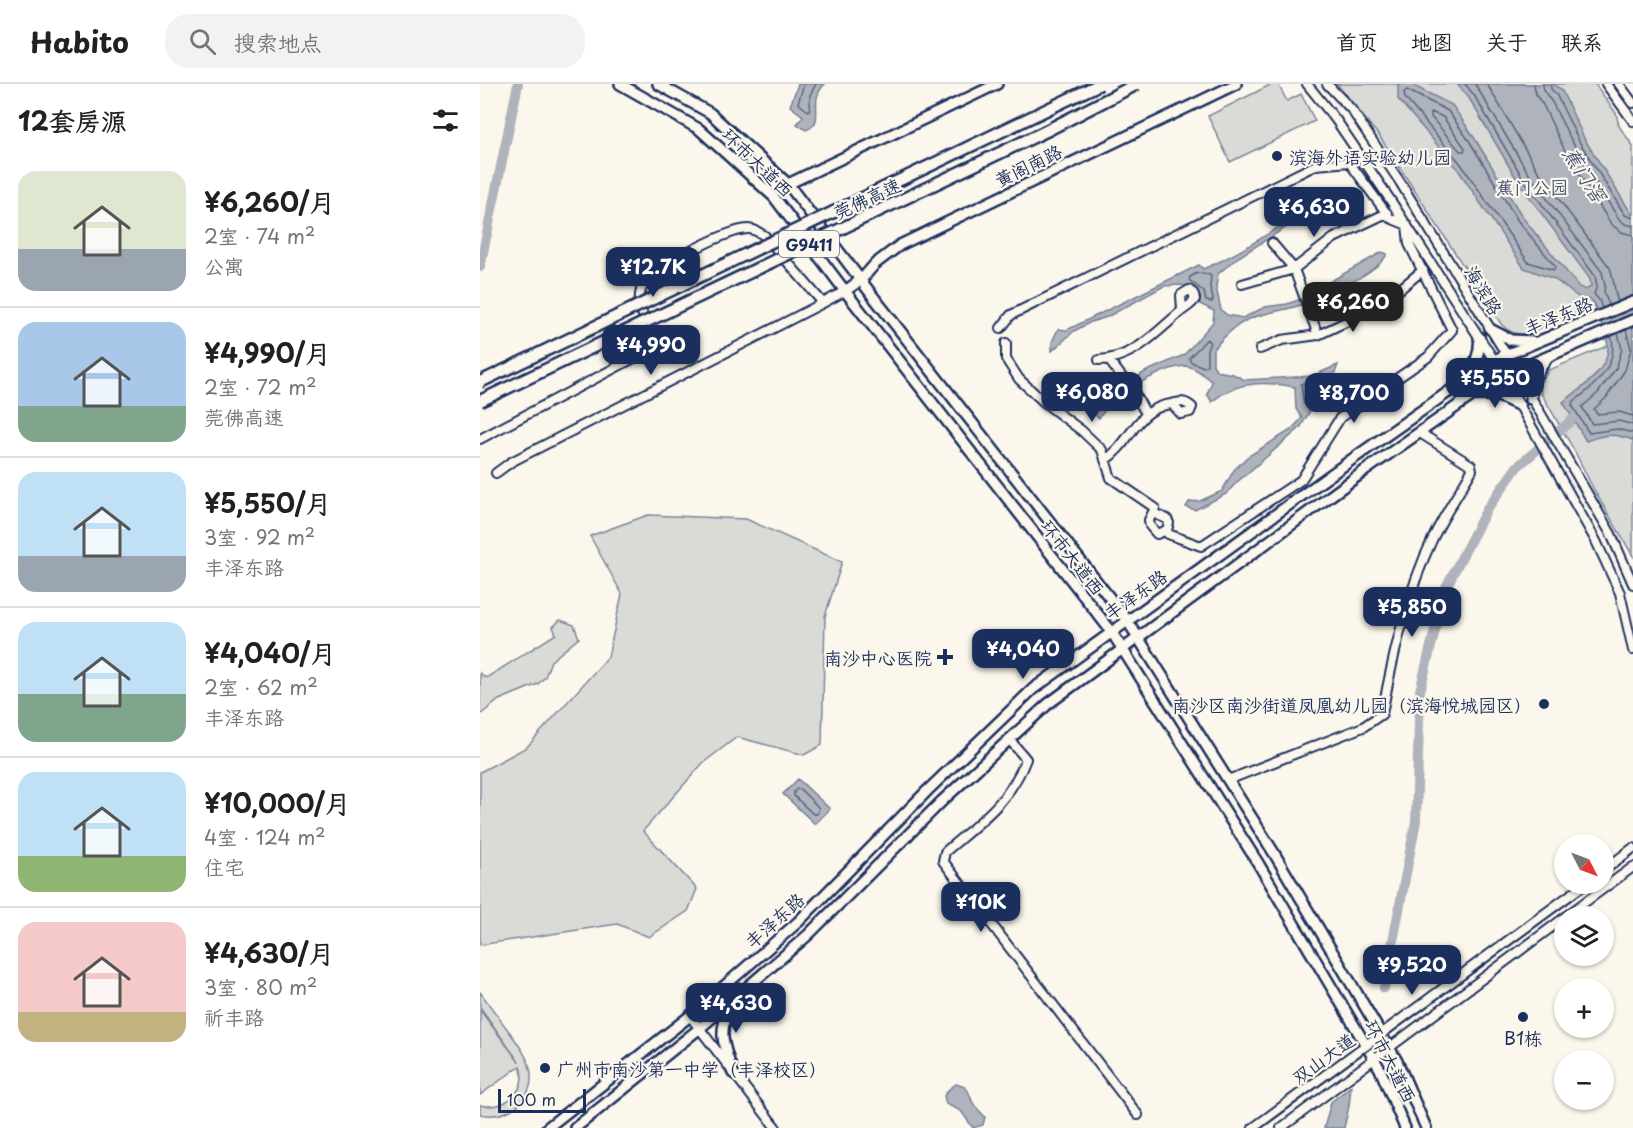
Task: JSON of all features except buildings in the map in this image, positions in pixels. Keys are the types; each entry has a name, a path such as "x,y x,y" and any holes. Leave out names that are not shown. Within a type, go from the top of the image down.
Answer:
{"highway":[{"name":"莞佛高速","path":"480,382 1100,84"},
{"name":"莞佛高速","path":"480,400 1047,131 1137,84"}],"main road":[{"name":"环市大道西","path":"620,84 699,129 774,197 1111,631 1258,863 1375,1059 1405,1128"},
{"name":"环市大道西","path":"658,84 710,113 788,184 1127,620 1274,853 1390,1048 1426,1128"},
{"path":"788,184 997,84"},
{"name":"黄阁南路","path":"845,291 861,280 875,264 900,245 1236,84"},
{"name":"丰泽东路","path":"547,1128 690,1016 798,922 928,790 1033,689 1111,631 1494,360 1633,302"},
{"name":"丰泽东路","path":"575,1128 700,1028 808,935 942,801 1048,704 1363,472 1473,395 1503,376 1633,320"},
{"path":"1491,329 1511,340 1524,342 1541,340"},
{"path":"1464,381 1478,357 1479,337"},
{"path":"1531,399 1533,380 1548,357"},
{"path":"1473,395 1496,395 1520,406"},
{"path":"733,1073 723,1042 723,1024 740,994"}],"street":[{"path":"1307,84 1336,120 1494,360 1596,542 1620,593 1633,650"},
{"name":"海滨路","path":"1327,84 1351,109 1400,182 1491,329 1514,372 1611,534 1633,584"},
{"path":"1606,84 1633,122"},
{"path":"1619,84 1633,103"},
{"path":"1001,328 1011,315 1316,165 1349,162 1390,218 1407,225"},
{"path":"1242,284 1294,269 1334,238 1387,213"},
{"path":"1153,513 1167,519 1168,534 1201,546 1301,480 1340,418 1428,357 1452,330 1409,243 1407,225"},
{"path":"480,439 634,358 643,351 647,344 648,332 640,296 642,287 665,266 724,235 748,229 765,236 822,303"},
{"path":"1272,243 1294,269 1318,336"},
{"path":"1260,350 1282,340 1318,336 1352,320 1400,289 1423,270"},
{"path":"496,473 512,462 845,291"},
{"path":"1146,414 1135,394 1104,359 1127,353 1144,343 1182,310"},
{"path":"1006,343 1006,358 1018,379 1102,450 1111,478 1155,508 1149,520 1154,531 1157,534 1167,530"},
{"path":"1105,460 1116,453 1135,424 1146,414 1164,404 1172,404"},
{"path":"1228,780 1363,727 1382,714 1395,653 1412,594 1433,539 1472,470 1471,465 1420,433"},
{"path":"1009,739 1026,759 1019,777 1004,800 945,852 943,861 1138,1116"},
{"path":"1614,862 1633,848"},
{"name":"双山大道","path":"1580,906 1631,869"},
{"name":"双山大道","path":"1253,1128 1571,894"},
{"name":"双山大道","path":"1281,1128 1554,925"},
{"path":"690,1016 776,1128"}],"green space":[{"path":"1272,84 1278,84 1287,101 1301,94 1315,121 1230,162 1208,116"},
{"name":"蕉门公园","path":"1337,84 1595,84 1616,113 1619,126 1633,146 1633,289 1527,334 1507,329 1501,324 1380,137"},
{"path":"1633,335 1633,556 1541,393 1540,384 1549,370"},
{"path":"648,515 746,519 842,562 825,616 822,745 804,755 737,737 703,763 643,831 697,889 688,911 649,937 617,924 480,945 480,772 527,747 608,657 622,594 590,536"},
{"path":"560,620 574,625 579,638 551,661 545,677 538,684 499,700 480,715 480,673 486,678 556,634 553,627"},
{"path":"480,992 520,1047 531,1075 531,1085 519,1104 496,1115 480,1114 480,1105 498,1105 506,1102 518,1091 522,1075 520,1066 480,1095 480,1010 519,1062 480,1007"}],"water":[{"path":"798,84 825,84 817,98 816,122 806,130 797,124 803,116 790,106"},
{"name":"蕉门滘","path":"1398,84 1410,84 1452,105 1523,218 1579,287 1586,290 1591,286 1590,279 1519,183 1469,98 1457,84 1552,84 1561,89 1585,140 1633,216 1633,440 1609,435 1586,441 1563,402 1598,373 1606,357 1607,339 1594,303 1590,299 1581,299 1554,279 1524,268 1457,168 1398,99"},
{"path":"1299,214 1301,218 1237,258 1218,274 1216,287 1221,310 1227,315 1243,318 1265,307 1287,304 1313,295 1331,281 1382,252 1387,254 1373,269 1335,291 1310,302 1247,320 1233,329 1213,350 1213,365 1217,371 1233,374 1245,380 1312,376 1338,365 1332,380 1317,399 1300,428 1226,494 1195,510 1186,507 1189,502 1200,501 1222,491 1234,470 1247,457 1291,430 1302,418 1296,409 1295,387 1251,384 1230,390 1212,402 1207,394 1212,382 1195,369 1184,366 1157,374 1129,389 1113,401 1099,418 1092,413 1101,401 1145,372 1184,355 1213,322 1214,311 1200,304 1199,296 1192,288 1181,285 1164,286 1107,317 1091,322 1074,331 1052,351 1052,342 1058,329 1067,330 1199,265 1203,269 1216,263 1252,244"},
{"path":"798,779 830,809 815,824 783,794"},
{"path":"956,1084 967,1089 973,1103 985,1117 983,1125 973,1128 961,1111 946,1104 944,1096"},
{"path":"1351,1086 1344,1128 1324,1128 1331,1102"}],"waterway":[{"path":"480,267 518,84"},
{"path":"1384,988 1416,821 1420,691 1445,589 1487,509 1517,467 1573,419"}],"railway":[{"path":"1614,869 1633,855"},
{"path":"1262,1128 1580,894"}],"place":[{"name":"滨海外语实验幼儿园","path":"1277,156"},
{"name":"南沙中心医院","path":"945,657"},
{"name":"南沙区南沙街道凤凰幼儿园（滨海悦城园区）","path":"1544,704"},
{"name":"B1栋","path":"1523,1017"},
{"name":"广州市南沙第一中学（丰泽校区）","path":"545,1068"}]}
